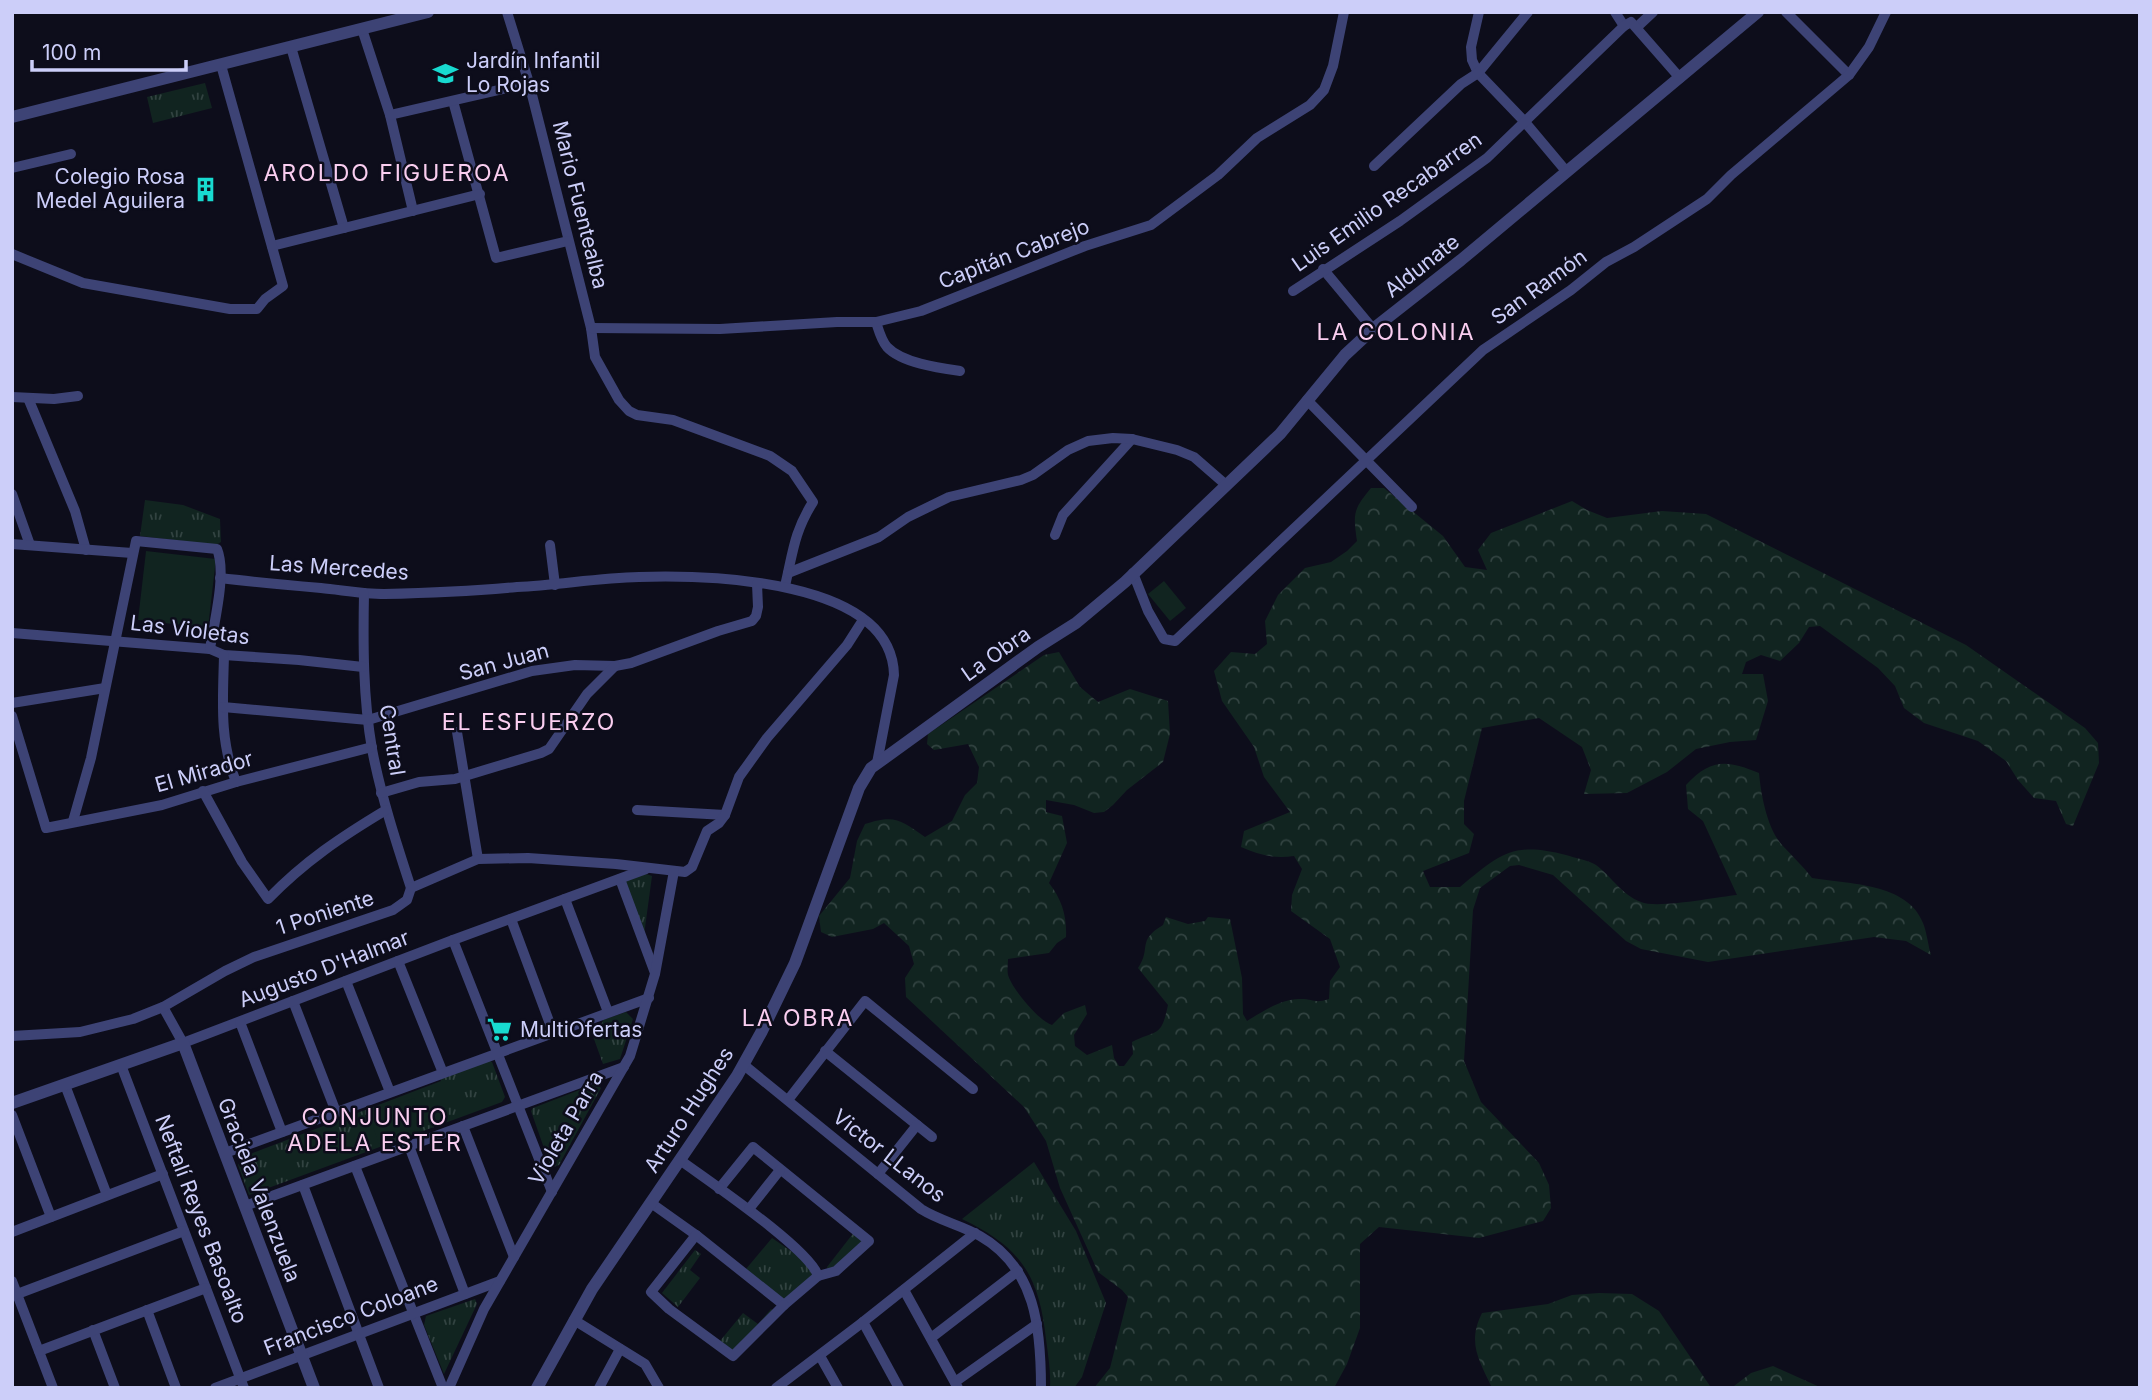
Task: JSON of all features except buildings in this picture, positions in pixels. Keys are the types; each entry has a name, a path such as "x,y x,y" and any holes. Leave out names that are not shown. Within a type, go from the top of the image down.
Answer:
{"street":[{"path":"12,117 428,12"},
{"name":"Mario Fuentealba","path":"507,12 529,83 591,328 595,357 619,400 629,411 637,415 673,420 770,456 792,471 813,502 801,521 791,549 788,573"},
{"name":"Capitán Cabrejo","path":"591,328 720,329 876,322 921,311 1085,246 1151,225 1218,175 1258,138 1310,105 1324,90 1333,66 1344,12"},
{"path":"1479,12 1471,47 1472,60 1478,74 1524,121 1566,172"},
{"path":"1374,166 1461,84 1478,74 1528,12"},
{"path":"1615,12 1624,26 1631,22 1637,27 1680,78"},
{"path":"1637,27 1653,12"},
{"name":"Aldunate","path":"1133,573 1280,434 1345,355 1373,329 1461,260 1758,12"},
{"path":"1786,12 1849,75"},
{"name":"San Ramón","path":"1133,573 1148,611 1164,639 1175,641 1483,350 1571,290 1606,262 1707,199 1731,175 1849,75 1869,47 1886,12"},
{"name":"Luis Emilio Recabarren","path":"1293,291 1400,221 1487,158 1624,26"},
{"path":"362,29 390,115 413,211"},
{"path":"291,47 344,228"},
{"path":"12,254 83,283 230,309 257,309 282,286 221,65"},
{"path":"390,115 529,83"},
{"path":"453,101 496,258 568,241"},
{"path":"12,167 71,154"},
{"path":"272,246 480,194"},
{"path":"1323,269 1373,329"},
{"path":"876,322 889,349 914,362 960,371"},
{"path":"12,397 54,400 78,397"},
{"path":"28,398 75,511 86,550"},
{"path":"1307,400 1412,507"},
{"path":"785,586 788,573 879,537 908,517 949,496 1021,480 1033,475 1077,445 1099,439 1132,439 1194,457 1225,484"},
{"path":"1055,535 1063,514 1132,439"},
{"path":"12,494 30,545"},
{"path":"73,821 91,758 136,541 217,549 220,556 220,578 210,649"},
{"path":"12,544 132,553"},
{"path":"550,545 555,585"},
{"name":"La Obra","path":"877,763 1038,647 1076,624 1133,573"},
{"name":"Las Mercedes","path":"220,578 364,593 555,585 638,577 673,577 785,586 838,605 875,629 886,643 893,662 890,697 877,763"},
{"name":"San Juan","path":"223,707 368,720 532,671 575,665 615,666 648,658 752,621 758,607 757,584"},
{"name":"Central","path":"364,593 363,667 372,747 386,810 411,888"},
{"path":"706,831 719,823 739,777 767,738 841,654 863,620"},
{"name":"Las Violetas","path":"12,633 114,639 210,649 224,655 363,667"},
{"path":"224,655 224,747 236,782"},
{"path":"382,793 404,785 455,779 541,753 549,748 587,694 615,666"},
{"path":"12,703 105,688"},
{"name":"El Mirador","path":"12,716 46,828 162,805 236,782 372,747"},
{"path":"457,732 478,859"},
{"name":"Arturo Hughes","path":"537,1388 592,1289 744,1065 795,963 813,908 862,781 877,763"},
{"path":"204,791 242,862 268,899 306,862 335,840 386,810"},
{"path":"637,810 724,815"},
{"path":"674,871 685,872 692,867 706,831 706,813"},
{"name":"1 Poniente","path":"12,1036 97,1029 133,1019 163,1007 254,957 393,910 407,900 411,888 478,859 528,858 674,871"},
{"name":"Augusto D'Halmar","path":"12,1103 183,1043 648,869"},
{"name":"Violeta Parra","path":"449,1388 474,1330 500,1281 624,1067 634,1045 655,974 674,871"},
{"path":"620,879 655,974"},
{"path":"565,899 608,1012"},
{"path":"511,919 553,1032"},
{"path":"453,940 551,1192"},
{"path":"398,961 443,1073"},
{"path":"346,981 390,1092"},
{"path":"225,1153 649,998"},
{"path":"293,1001 336,1112"},
{"path":"788,1100 865,1001 973,1089"},
{"name":"Graciela Valenzuela","path":"163,1007 183,1043 314,1388"},
{"path":"240,1022 282,1132"},
{"path":"825,1051 932,1137"},
{"name":"Neftalí Reyes Basoalto","path":"121,1065 242,1383"},
{"name":"Victor LLanos","path":"744,1065 928,1213 975,1233 994,1245 1018,1271 1031,1296 1037,1324 1041,1388"},
{"path":"245,1206 624,1067"},
{"path":"65,1085 107,1195"},
{"path":"12,1115 51,1217"},
{"path":"878,1174 917,1125"},
{"path":"463,1126 514,1257"},
{"path":"409,1146 465,1294"},
{"path":"696,1235 651,1292 669,1309 733,1356 784,1305 818,1276 836,1271 869,1241 753,1147 719,1189"},
{"path":"680,1160 749,1209 812,1263 818,1276"},
{"path":"355,1166 443,1388"},
{"path":"749,1209 780,1170"},
{"path":"12,1232 163,1174"},
{"path":"303,1185 379,1388"},
{"path":"650,1203 696,1235 784,1305"},
{"path":"15,1295 184,1231"},
{"path":"778,1387 975,1233"},
{"path":"931,1338 1018,1271"},
{"path":"12,1281 52,1388"},
{"name":"Francisco Coloane","path":"215,1388 242,1383 301,1355 500,1281"},
{"path":"38,1351 206,1288"},
{"path":"904,1290 957,1385 1037,1324"},
{"path":"147,1310 176,1388"},
{"path":"574,1320 645,1364 659,1388"},
{"path":"863,1322 900,1388"},
{"path":"93,1330 115,1388"},
{"path":"599,1388 620,1349"},
{"path":"820,1356 838,1388"}],"green space":[{"path":"205,83 212,108 153,123 147,97"},
{"path":"1371,488 1384,488 1443,536 1465,567 1487,570 1478,550 1491,533 1572,501 1607,518 1662,511 1706,514 1966,645 2085,728 2098,743 2099,763 2073,826 2066,824 2056,801 2034,798 2006,761 1978,741 1924,723 1904,708 1895,686 1878,668 1820,626 1809,627 1799,643 1780,661 1761,655 1746,662 1742,674 1763,674 1768,701 1756,740 1696,749 1667,772 1627,793 1584,794 1591,770 1582,747 1539,718 1482,728 1464,801 1464,824 1474,834 1469,853 1423,871 1430,887 1460,887 1486,866 1508,853 1533,849 1593,863 1628,895 1649,904 1737,895 1703,821 1688,809 1686,785 1703,770 1728,764 1759,773 1763,801 1772,830 1812,878 1859,884 1891,893 1904,900 1915,910 1923,923 1931,955 1906,941 1874,937 1708,962 1641,949 1626,941 1553,875 1519,865 1510,866 1480,888 1473,910 1464,1061 1481,1102 1539,1163 1549,1185 1551,1208 1543,1221 1479,1238 1379,1227 1360,1244 1360,1328 1347,1364 1334,1388 1094,1388 1110,1368 1128,1297 1098,1272 1060,1188 1046,1141 1024,1107 906,997 905,978 914,964 909,946 884,923 873,929 832,937 821,932 819,916 850,878 857,841 865,824 884,819 897,820 925,837 952,821 965,795 977,783 979,767 968,744 934,750 927,744 928,734 1044,655 1059,652 1080,687 1098,702 1130,689 1168,701 1170,734 1163,762 1104,812 1094,813 1074,805 1046,800 1046,812 1062,816 1067,843 1049,883 1063,908 1066,937 1049,953 1008,959 1008,975 1020,996 1033,1011 1052,1025 1064,1013 1085,1005 1087,1014 1074,1035 1075,1046 1087,1055 1112,1045 1114,1058 1119,1066 1124,1066 1133,1054 1132,1042 1160,1028 1168,1005 1138,968 1147,940 1163,925 1166,917 1188,924 1205,921 1208,917 1230,919 1242,978 1243,1014 1247,1021 1273,1006 1294,999 1329,999 1330,981 1340,967 1330,939 1291,911 1292,895 1302,869 1294,856 1267,856 1241,847 1244,831 1290,812 1264,777 1254,747 1222,701 1214,671 1231,652 1255,654 1267,644 1265,621 1278,595 1305,568 1331,562 1357,541 1356,512"},
{"path":"145,500 183,505 220,519 221,542 216,545 140,536"},
{"path":"146,551 216,559 208,628 138,620"},
{"path":"1164,581 1186,608 1170,621 1148,594"},
{"path":"646,874 652,876 644,935 625,880"},
{"path":"626,1012 633,1019 620,1059 603,1064 590,1028"},
{"path":"486,1059 492,1062 505,1097 502,1102 249,1195 238,1165 242,1157 441,1081 440,1077"},
{"path":"595,1084 601,1088 559,1165 551,1168 531,1111"},
{"path":"414,1098 425,1126 379,1144 369,1115"},
{"path":"1034,1162 1076,1231 1106,1303 1082,1377 1074,1388 1050,1388 1043,1316 1032,1280 1023,1265 999,1240 962,1219"},
{"path":"855,1231 868,1240 828,1271 827,1267"},
{"path":"772,1238 810,1264 815,1273 787,1300 746,1269"},
{"path":"695,1250 701,1254 690,1270 700,1278 678,1307 662,1293"},
{"path":"1632,1294 1659,1311 1710,1386 1734,1386 1751,1373 1773,1366 1822,1388 1492,1388 1476,1351 1475,1333 1482,1313 1548,1304 1572,1295"},
{"path":"475,1299 477,1304 444,1374 424,1325 426,1316"},
{"path":"771,1309 781,1313 734,1353 720,1341 743,1313 758,1324"}],"place":[{"name":"Jardín Infantil Lo Rojas","path":"446,73"},
{"name":"Colegio Rosa Medel Aguilera","path":"205,189"},
{"name":"MultiOfertas","path":"500,1030"}],"district":[{"name":"AROLDO FIGUEROA","path":"387,173"},
{"name":"LA COLONIA","path":"1396,332"},
{"name":"EL ESFUERZO","path":"529,722"},
{"name":"LA OBRA","path":"798,1018"},
{"name":"CONJUNTO ADELA ESTER","path":"375,1130"}]}
